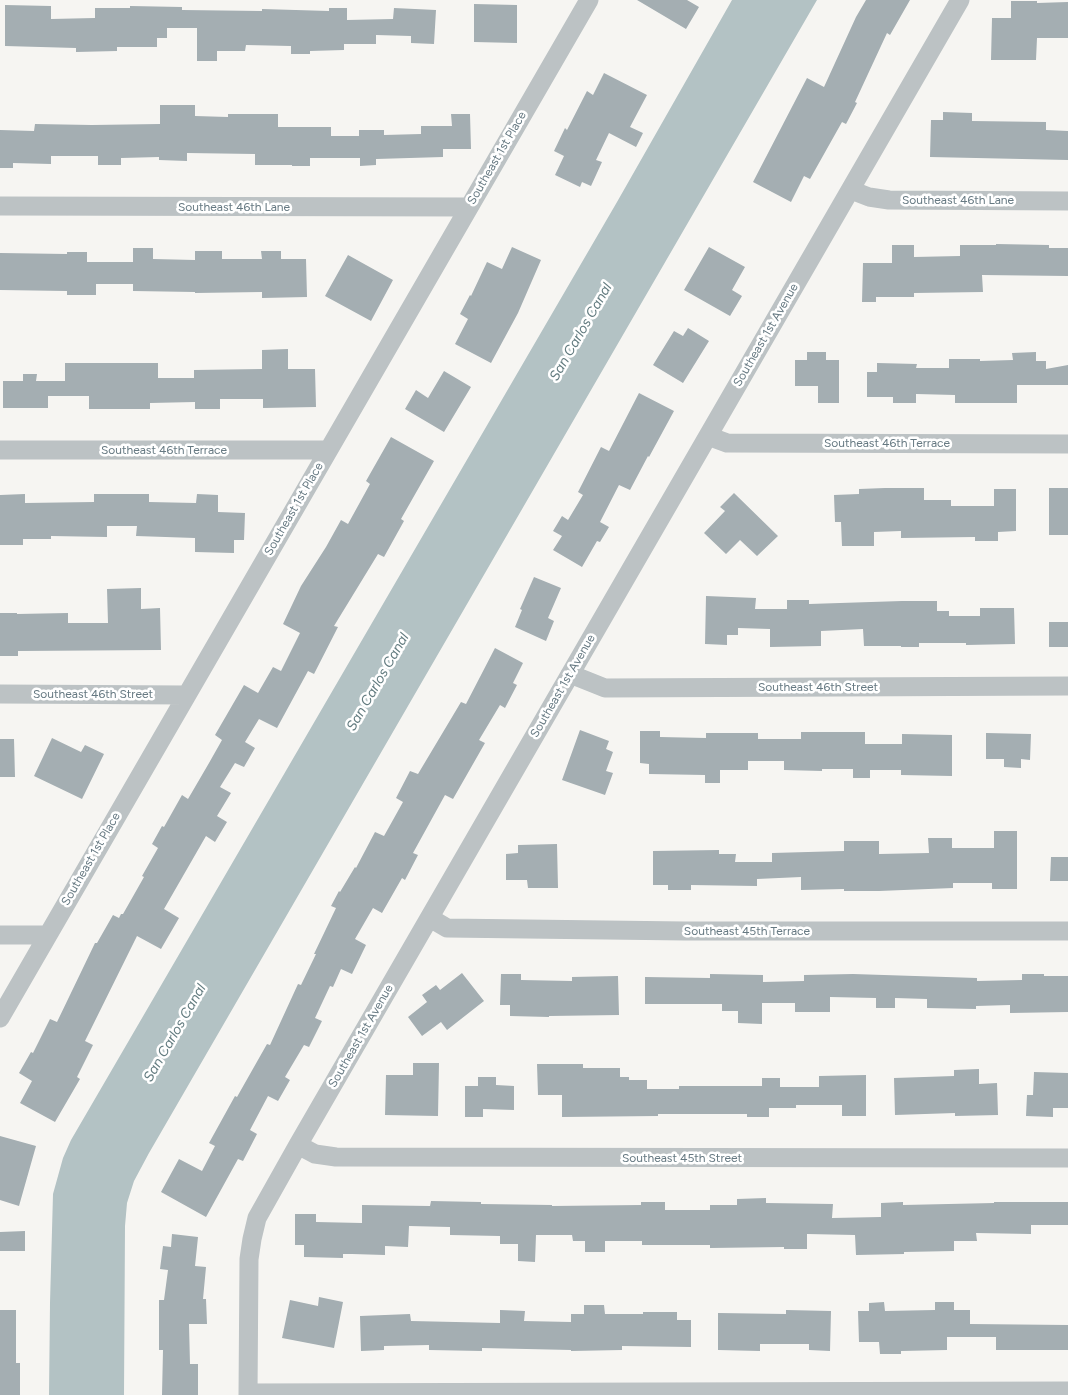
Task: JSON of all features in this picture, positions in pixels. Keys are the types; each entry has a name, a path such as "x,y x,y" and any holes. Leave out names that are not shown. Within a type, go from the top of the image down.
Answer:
{"street":[{"name":"Southeast 1st Place","path":"0,1018 589,0"},
{"name":"Southeast 1st Avenue","path":"248,1394 249,1259 257,1218 960,0"},
{"name":"Southeast 46th Lane","path":"850,190 869,197 889,200 1068,200"},
{"name":"Southeast 46th Lane","path":"0,206 468,207"},
{"name":"Southeast 46th Terrace","path":"708,436 727,443 1068,444"},
{"name":"Southeast 46th Terrace","path":"0,450 328,450"},
{"name":"Southeast 46th Street","path":"570,674 605,688 1068,686"},
{"name":"Southeast 46th Street","path":"0,694 186,694"},
{"name":"Southeast 45th Terrace","path":"430,918 446,928 695,931 1068,931"},
{"path":"0,935 48,935"},
{"name":"Southeast 45th Street","path":"298,1145 315,1154 336,1157 1068,1158"},
{"path":"248,1394 1068,1391"}],"water":[{"name":"San Carlos Canal","path":"732,0 817,0 134,1181 127,1203 125,1226 124,1395 49,1395 53,1194 63,1158 71,1140 617,202"}],"building":[{"path":"637,0 687,0 699,7 686,29"},
{"path":"866,0 910,0 890,35 887,33 846,124 842,122 810,179 804,176 791,202 753,182 807,78 824,87 856,17"},
{"path":"1011,1 1037,1 1037,3 1068,2 1068,38 1037,38 1036,60 991,60 992,18 1011,18"},
{"path":"474,4 517,5 517,43 474,42"},
{"path":"5,5 51,6 51,19 95,18 95,8 130,8 130,6 182,7 182,10 262,11 262,9 329,11 329,8 347,8 347,20 393,19 394,8 436,10 434,44 411,43 411,36 376,35 376,44 344,44 344,50 310,51 310,54 291,54 291,46 246,45 245,51 217,51 217,61 197,61 197,28 167,28 167,38 157,38 157,47 117,47 117,51 76,52 76,48 5,46"},
{"path":"604,73 647,95 630,127 643,133 636,147 609,133 596,160 602,162 591,186 582,182 580,187 555,175 564,156 554,151 587,91 593,95"},
{"path":"160,105 195,105 195,116 228,117 228,114 278,114 278,127 331,127 331,136 359,136 359,130 384,130 384,135 421,134 421,126 452,126 451,114 470,114 471,149 443,149 443,157 376,159 376,165 360,166 360,158 310,158 310,166 255,165 255,154 187,153 187,161 159,160 159,157 121,158 121,165 98,165 98,156 51,156 51,164 13,163 13,168 0,168 0,130 34,131 35,124 160,124"},
{"path":"943,112 972,113 972,121 1046,122 1046,130 1068,131 1068,160 930,157 931,120 943,120"},
{"path":"892,245 914,245 914,257 960,256 960,245 1049,245 1049,248 1068,248 1068,276 982,275 983,292 914,293 914,297 876,297 876,302 862,302 863,263 892,263"},
{"path":"512,247 541,260 518,313 491,363 455,344 468,319 460,314 487,262 502,269"},
{"path":"709,247 745,267 732,290 742,296 730,316 684,290"},
{"path":"133,248 153,248 153,259 195,260 195,251 222,251 222,259 262,259 261,251 281,251 281,259 306,259 307,297 262,298 262,292 195,293 133,291 133,284 96,284 96,295 67,295 67,291 0,290 0,253 67,254 67,252 87,252 87,262 133,262"},
{"path":"348,255 393,280 371,321 325,296"},
{"path":"688,328 709,341 683,383 653,365 674,331 683,336"},
{"path":"288,349 288,369 315,369 316,407 263,408 263,399 220,399 220,409 195,409 195,402 150,403 150,409 89,409 89,396 48,396 48,408 3,408 3,381 23,381 23,374 37,374 36,381 65,381 65,363 158,363 158,378 194,378 194,370 262,369 262,350"},
{"path":"807,352 826,352 826,360 839,360 839,403 818,403 818,386 795,386 795,360 807,360"},
{"path":"1036,352 1036,361 1046,361 1046,369 1068,365 1068,385 1017,385 1017,403 955,403 955,395 916,394 916,403 893,403 893,397 867,397 867,372 877,372 877,363 917,364 916,368 949,368 949,359 980,359 980,361 1013,360 1012,353"},
{"path":"444,371 471,387 444,432 405,409 416,390 428,398"},
{"path":"639,393 674,411 630,490 619,485 600,522 609,527 600,542 597,541 582,567 553,550 562,536 553,531 562,516 568,520 583,495 578,492 601,447 609,451"},
{"path":"391,437 434,461 401,519 404,521 384,557 378,554 334,626 338,627 314,674 308,671 277,728 259,719 245,742 255,748 244,767 235,763 220,787 231,793 217,816 227,822 215,842 206,836 164,909 179,918 161,949 137,936 85,1041 93,1045 77,1077 80,1079 55,1122 20,1103 32,1081 19,1073 31,1052 33,1053 50,1019 57,1022 95,943 97,943 113,915 119,918 123,914 158,848 152,844 182,795 188,799 209,763 222,740 215,735 244,685 258,693 273,667 281,671 300,633 283,624 301,586 341,520 348,524 370,484 366,481"},
{"path":"924,488 924,500 951,500 951,506 994,506 994,489 1016,489 1016,531 998,532 998,541 975,541 975,537 901,538 901,531 874,532 874,546 842,546 841,522 835,522 834,495 859,494 859,489"},
{"path":"1049,488 1068,488 1068,535 1049,535"},
{"path":"734,493 778,536 757,556 740,540 726,554 704,533 725,511 720,507"},
{"path":"25,494 25,503 94,502 94,494 149,494 149,502 196,503 197,494 218,495 218,512 245,513 244,540 234,540 234,553 195,552 195,538 136,536 137,526 107,526 107,537 51,536 51,539 23,539 23,545 0,545 0,495"},
{"path":"534,577 561,588 548,618 554,621 546,641 515,627 522,610 520,609"},
{"path":"141,588 141,609 160,608 161,650 18,651 18,656 0,656 0,613 68,613 68,623 108,623 107,589"},
{"path":"706,596 756,598 755,609 787,609 787,600 809,600 809,604 937,601 937,611 949,611 949,616 980,616 980,608 1014,608 1015,644 966,645 966,643 919,643 919,647 864,646 863,629 821,631 821,646 770,647 770,629 738,628 738,635 727,635 727,645 705,644"},
{"path":"1049,622 1068,622 1068,647 1049,647"},
{"path":"495,648 523,663 513,683 517,685 505,708 500,705 479,740 485,743 453,799 445,795 413,853 418,855 405,880 402,878 382,913 373,908 355,939 366,945 352,974 341,969 333,987 330,986 315,1018 322,1021 309,1047 304,1045 285,1077 290,1080 278,1101 268,1096 250,1130 257,1134 243,1161 238,1159 206,1217 161,1192 179,1159 202,1171 215,1146 209,1143 267,1044 270,1045 298,984 301,985 336,908 331,906 339,891 356,868 375,832 384,836 403,802 396,798 410,771 418,774 461,702 466,704"},
{"path":"580,730 609,741 606,749 613,752 606,771 613,773 605,795 562,780"},
{"path":"640,731 660,731 660,737 706,738 706,733 758,733 758,739 801,739 801,732 865,732 865,744 902,744 902,734 952,735 952,776 901,775 901,770 870,770 870,778 853,778 853,769 822,769 822,771 784,770 784,761 748,761 748,770 720,770 720,783 705,783 705,775 649,774 649,764 640,763"},
{"path":"986,733 1031,734 1030,760 1021,759 1021,768 1004,767 1004,759 986,759"},
{"path":"52,738 81,752 85,745 104,754 82,799 34,776"},
{"path":"0,739 14,739 15,777 0,777"},
{"path":"994,831 1017,831 1017,889 992,889 992,883 953,883 953,888 879,891 844,891 844,889 801,890 801,877 757,879 757,886 691,885 691,890 668,890 668,885 653,885 653,851 719,850 719,854 736,854 735,862 772,862 772,853 844,851 844,841 879,841 879,854 929,853 928,838 952,838 952,848 994,848"},
{"path":"557,844 558,888 528,888 527,880 506,880 506,854 518,853 518,845"},
{"path":"1051,857 1068,857 1068,881 1050,881"},
{"path":"462,973 484,1001 447,1030 441,1022 422,1036 408,1017 427,1002 422,995 436,985 440,990"},
{"path":"501,974 521,974 521,980 572,981 572,977 618,976 619,1015 510,1016 510,1005 500,1005"},
{"path":"710,974 763,975 763,982 804,981 804,975 853,974 977,978 977,981 1022,980 1022,974 1068,976 1068,1012 1010,1013 1010,1005 976,1006 976,1009 927,1008 927,999 895,998 895,1008 876,1008 876,998 830,997 830,1012 795,1012 795,1003 762,1003 762,1024 738,1023 738,1011 722,1011 722,1004 645,1004 645,977 710,978"},
{"path":"413,1063 439,1063 438,1116 385,1115 386,1075 413,1075"},
{"path":"537,1064 583,1064 583,1068 620,1068 620,1077 629,1077 629,1080 647,1080 647,1089 679,1089 679,1086 762,1086 762,1078 780,1078 780,1087 819,1087 819,1076 866,1075 866,1116 842,1116 842,1105 796,1105 796,1108 769,1108 769,1117 747,1117 747,1114 658,1114 658,1116 562,1117 562,1095 538,1095"},
{"path":"979,1069 979,1084 997,1083 998,1115 955,1116 955,1113 895,1115 894,1078 954,1076 954,1070"},
{"path":"1034,1072 1068,1073 1068,1108 1053,1108 1053,1117 1026,1116 1027,1095 1033,1095"},
{"path":"478,1077 496,1077 496,1085 514,1086 514,1110 483,1109 483,1117 465,1117 465,1086 478,1086"},
{"path":"0,1136 36,1146 19,1206 0,1200"},
{"path":"766,1198 766,1203 833,1204 832,1218 881,1217 881,1203 903,1202 903,1205 1068,1202 1068,1225 1031,1225 1031,1234 976,1233 977,1241 954,1241 954,1251 904,1252 904,1254 856,1255 855,1235 807,1234 807,1249 784,1249 784,1247 710,1248 710,1245 642,1245 642,1241 605,1241 605,1252 585,1252 585,1241 573,1241 572,1235 536,1235 535,1262 518,1261 518,1244 500,1244 500,1236 450,1235 450,1227 409,1226 408,1247 385,1246 385,1255 343,1254 343,1258 304,1257 304,1245 295,1245 295,1214 316,1214 316,1222 362,1223 362,1205 430,1206 431,1201 552,1206 641,1205 641,1202 665,1202 665,1210 710,1210 710,1205 737,1205 737,1199"},
{"path":"25,1231 25,1251 0,1251 0,1232"},
{"path":"172,1234 198,1237 195,1266 206,1267 203,1299 206,1299 207,1324 189,1324 190,1364 198,1364 198,1395 162,1395 163,1350 159,1350 159,1300 164,1300 168,1270 160,1269 163,1246 171,1247"},
{"path":"319,1297 343,1302 334,1348 282,1338 290,1300 318,1306"},
{"path":"884,1302 885,1311 935,1310 935,1302 954,1302 954,1310 970,1310 970,1324 1068,1325 1068,1350 996,1350 996,1337 947,1337 947,1350 901,1351 901,1354 880,1354 879,1342 859,1342 858,1311 869,1311 869,1303"},
{"path":"584,1305 604,1305 605,1314 677,1312 677,1320 691,1320 691,1347 622,1346 622,1350 571,1351 482,1348 482,1351 429,1350 429,1345 384,1346 384,1350 361,1351 360,1316 410,1314 411,1321 500,1323 500,1310 525,1311 524,1321 571,1322 571,1314 584,1314"},
{"path":"0,1310 16,1310 16,1363 20,1363 20,1395 0,1395"},
{"path":"786,1310 831,1311 830,1351 809,1350 809,1344 760,1344 760,1351 718,1350 718,1313 786,1314"}]}
